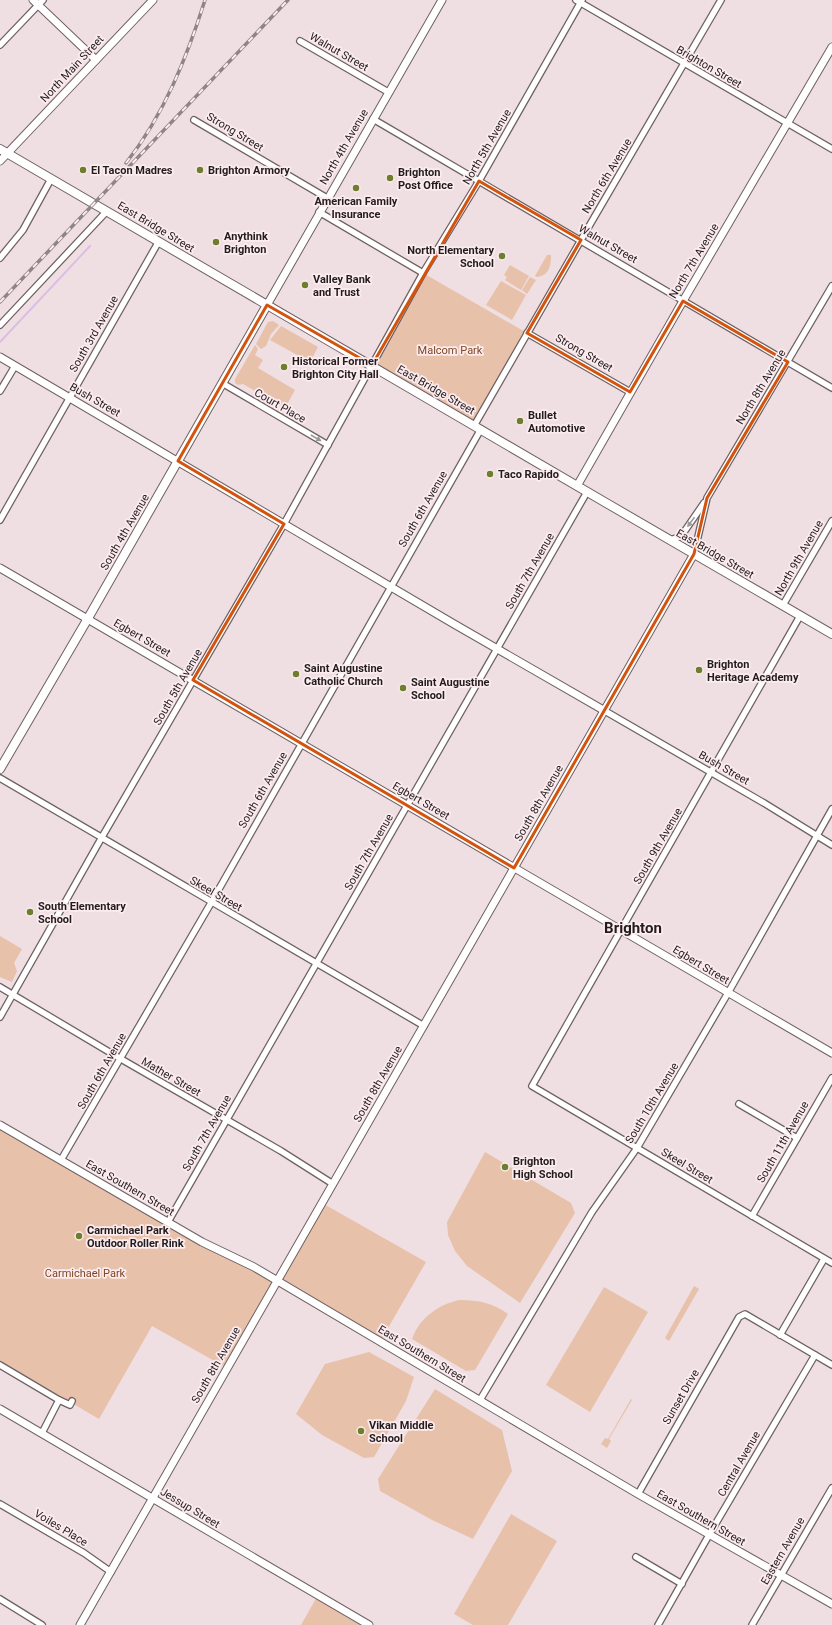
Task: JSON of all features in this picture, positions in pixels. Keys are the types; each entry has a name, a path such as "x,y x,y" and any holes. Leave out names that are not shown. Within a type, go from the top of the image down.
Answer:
{"main road":[{"name":"East Bridge Street","path":"0,149 832,634"},
{"name":"South 4th Avenue","path":"0,769 267,305"}],"street":[{"name":"North Main Street","path":"0,161 153,0"},
{"name":"North 4th Avenue","path":"267,305 327,198 442,0"},
{"name":"North 6th Avenue","path":"478,427 527,333 721,0"},
{"name":"Brighton Street","path":"579,1 832,150"},
{"name":"North 5th Avenue","path":"372,365 423,273 479,181 579,1"},
{"path":"0,45 38,2 96,60"},
{"name":"Walnut Street","path":"300,40 388,92"},
{"name":"North 7th Avenue","path":"577,486 630,392 832,47"},
{"name":"Walnut Street","path":"373,119 832,388"},
{"name":"Strong Street","path":"194,120 327,198"},
{"path":"0,258 23,230 51,179"},
{"path":"0,325 108,211"},
{"path":"319,212 423,273"},
{"name":"South 3rd Avenue","path":"0,520 158,241"},
{"name":"North 8th Avenue","path":"670,540 679,537 684,532 707,498 832,286"},
{"name":"Strong Street","path":"527,333 630,392"},
{"name":"Bush Street","path":"0,357 764,803 832,845"},
{"name":"South 5th Avenue","path":"0,1017 102,837 284,524 372,365"},
{"path":"0,391 15,366"},
{"name":"Court Place","path":"222,384 328,445"},
{"name":"South 6th Avenue","path":"61,1160 211,903 478,427"},
{"name":"South 7th Avenue","path":"168,1222 587,492"},
{"name":"North 8th Avenue","path":"694,554 707,498"},
{"name":"North 9th Avenue","path":"783,605 832,521"},
{"name":"South 8th Avenue","path":"80,1625 694,554"},
{"name":"Egbert Street","path":"0,568 832,1053"},
{"name":"South 9th Avenue","path":"532,1086 620,930 712,774 800,616"},
{"name":"Skeel Street","path":"0,778 102,837 211,903 424,1026"},
{"name":"South 10th Avenue","path":"480,1400 592,1212 637,1148 728,993 832,809"},
{"name":"Mather Street","path":"0,987 281,1151 333,1184"},
{"name":"South 11th Avenue","path":"752,1216 832,1078"},
{"name":"Skeel Street","path":"532,1086 832,1263"},
{"path":"739,1104 797,1138"},
{"name":"East Southern Street","path":"0,1124 202,1242 239,1259 638,1494 832,1604"},
{"path":"824,1259 780,1335 832,1365"},
{"name":"Sunset Drive","path":"638,1494 739,1316 745,1314 780,1335"},
{"name":"Central Avenue","path":"658,1625 815,1355"},
{"path":"0,1365 59,1400 70,1405 72,1401"},
{"path":"42,1433 59,1400"},
{"name":"Jessup Street","path":"0,1409 369,1625"},
{"name":"Eastern Avenue","path":"752,1625 832,1488"},
{"name":"Voiles Place","path":"0,1504 84,1553 111,1572"},
{"path":"636,1557 682,1584"},
{"path":"0,1599 42,1625"}],"highlighted area":[{"path":"479,181 581,240 527,333 630,392 683,301 788,362 707,498 694,554 514,868 193,680 284,524 178,461 267,305 372,365"}],"green space":[{"path":"547,255 551,255 548,270 544,275 536,277 535,276"},
{"path":"510,265 529,276 521,290 505,280 507,277 504,275"},
{"name":"Malcom Park","path":"423,273 527,333 474,426 372,365"},
{"path":"530,277 536,280 527,294 522,290"},
{"path":"501,281 526,295 512,320 486,305"},
{"path":"273,321 279,325 271,334 266,346 261,349 256,344 268,322"},
{"path":"281,326 318,347 310,362 270,340"},
{"path":"255,345 258,349 255,355 263,360 258,368 295,390 285,408 243,384 238,385 235,383 235,379"},
{"path":"0,936 22,949 14,963 17,971 12,982 0,977"},
{"name":"Carmichael Park","path":"0,1125 277,1281 227,1368 152,1326 99,1419 0,1361"},
{"path":"485,1152 571,1203 575,1213 520,1303 467,1266 455,1251 448,1235 447,1222"},
{"path":"322,1203 426,1262 380,1342 277,1281"},
{"path":"694,1286 699,1289 669,1341 665,1338"},
{"path":"604,1287 648,1312 590,1412 546,1385"},
{"path":"460,1300 486,1303 497,1307 508,1314 475,1370 466,1371 412,1339 415,1331 431,1313 445,1305"},
{"path":"369,1352 414,1377 406,1401 374,1457 364,1458 322,1435 296,1414 325,1364"},
{"path":"435,1389 502,1430 512,1471 473,1539 432,1520 380,1491 378,1479"},
{"path":"631,1399 632,1400 609,1439 611,1441 607,1448 601,1444 605,1438 608,1439"},
{"path":"511,1514 557,1541 508,1625 473,1625 454,1614"},
{"path":"318,1595 369,1625 301,1625"}],"waterway":[{"path":"0,342 90,246"}],"railway":[{"path":"126,163 140,145 173,85 205,0"},
{"path":"0,302 288,0"}],"place":[{"name":"El Tacon Madres","path":"83,170"},
{"name":"Brighton Armory","path":"200,170"},
{"name":"Brighton Post Office","path":"390,178"},
{"name":"American Family Insurance","path":"356,188"},
{"name":"Anythink Brighton","path":"216,242"},
{"name":"North Elementary School","path":"502,256"},
{"name":"Valley Bank and Trust","path":"305,285"},
{"name":"Historical Former Brighton City Hall","path":"284,367"},
{"name":"Bullet Automotive","path":"520,421"},
{"name":"Taco Rapido","path":"490,474"},
{"name":"Brighton Heritage Academy","path":"699,670"},
{"name":"Saint Augustine Catholic Church","path":"296,674"},
{"name":"Saint Augustine School","path":"403,688"},
{"name":"South Elementary School","path":"30,912"},
{"name":"Brighton High School","path":"505,1167"},
{"name":"Carmichael Park Outdoor Roller Rink","path":"79,1236"},
{"name":"Vikan Middle School","path":"361,1431"}],"district":[{"name":"Brighton","path":"633,928"}]}
